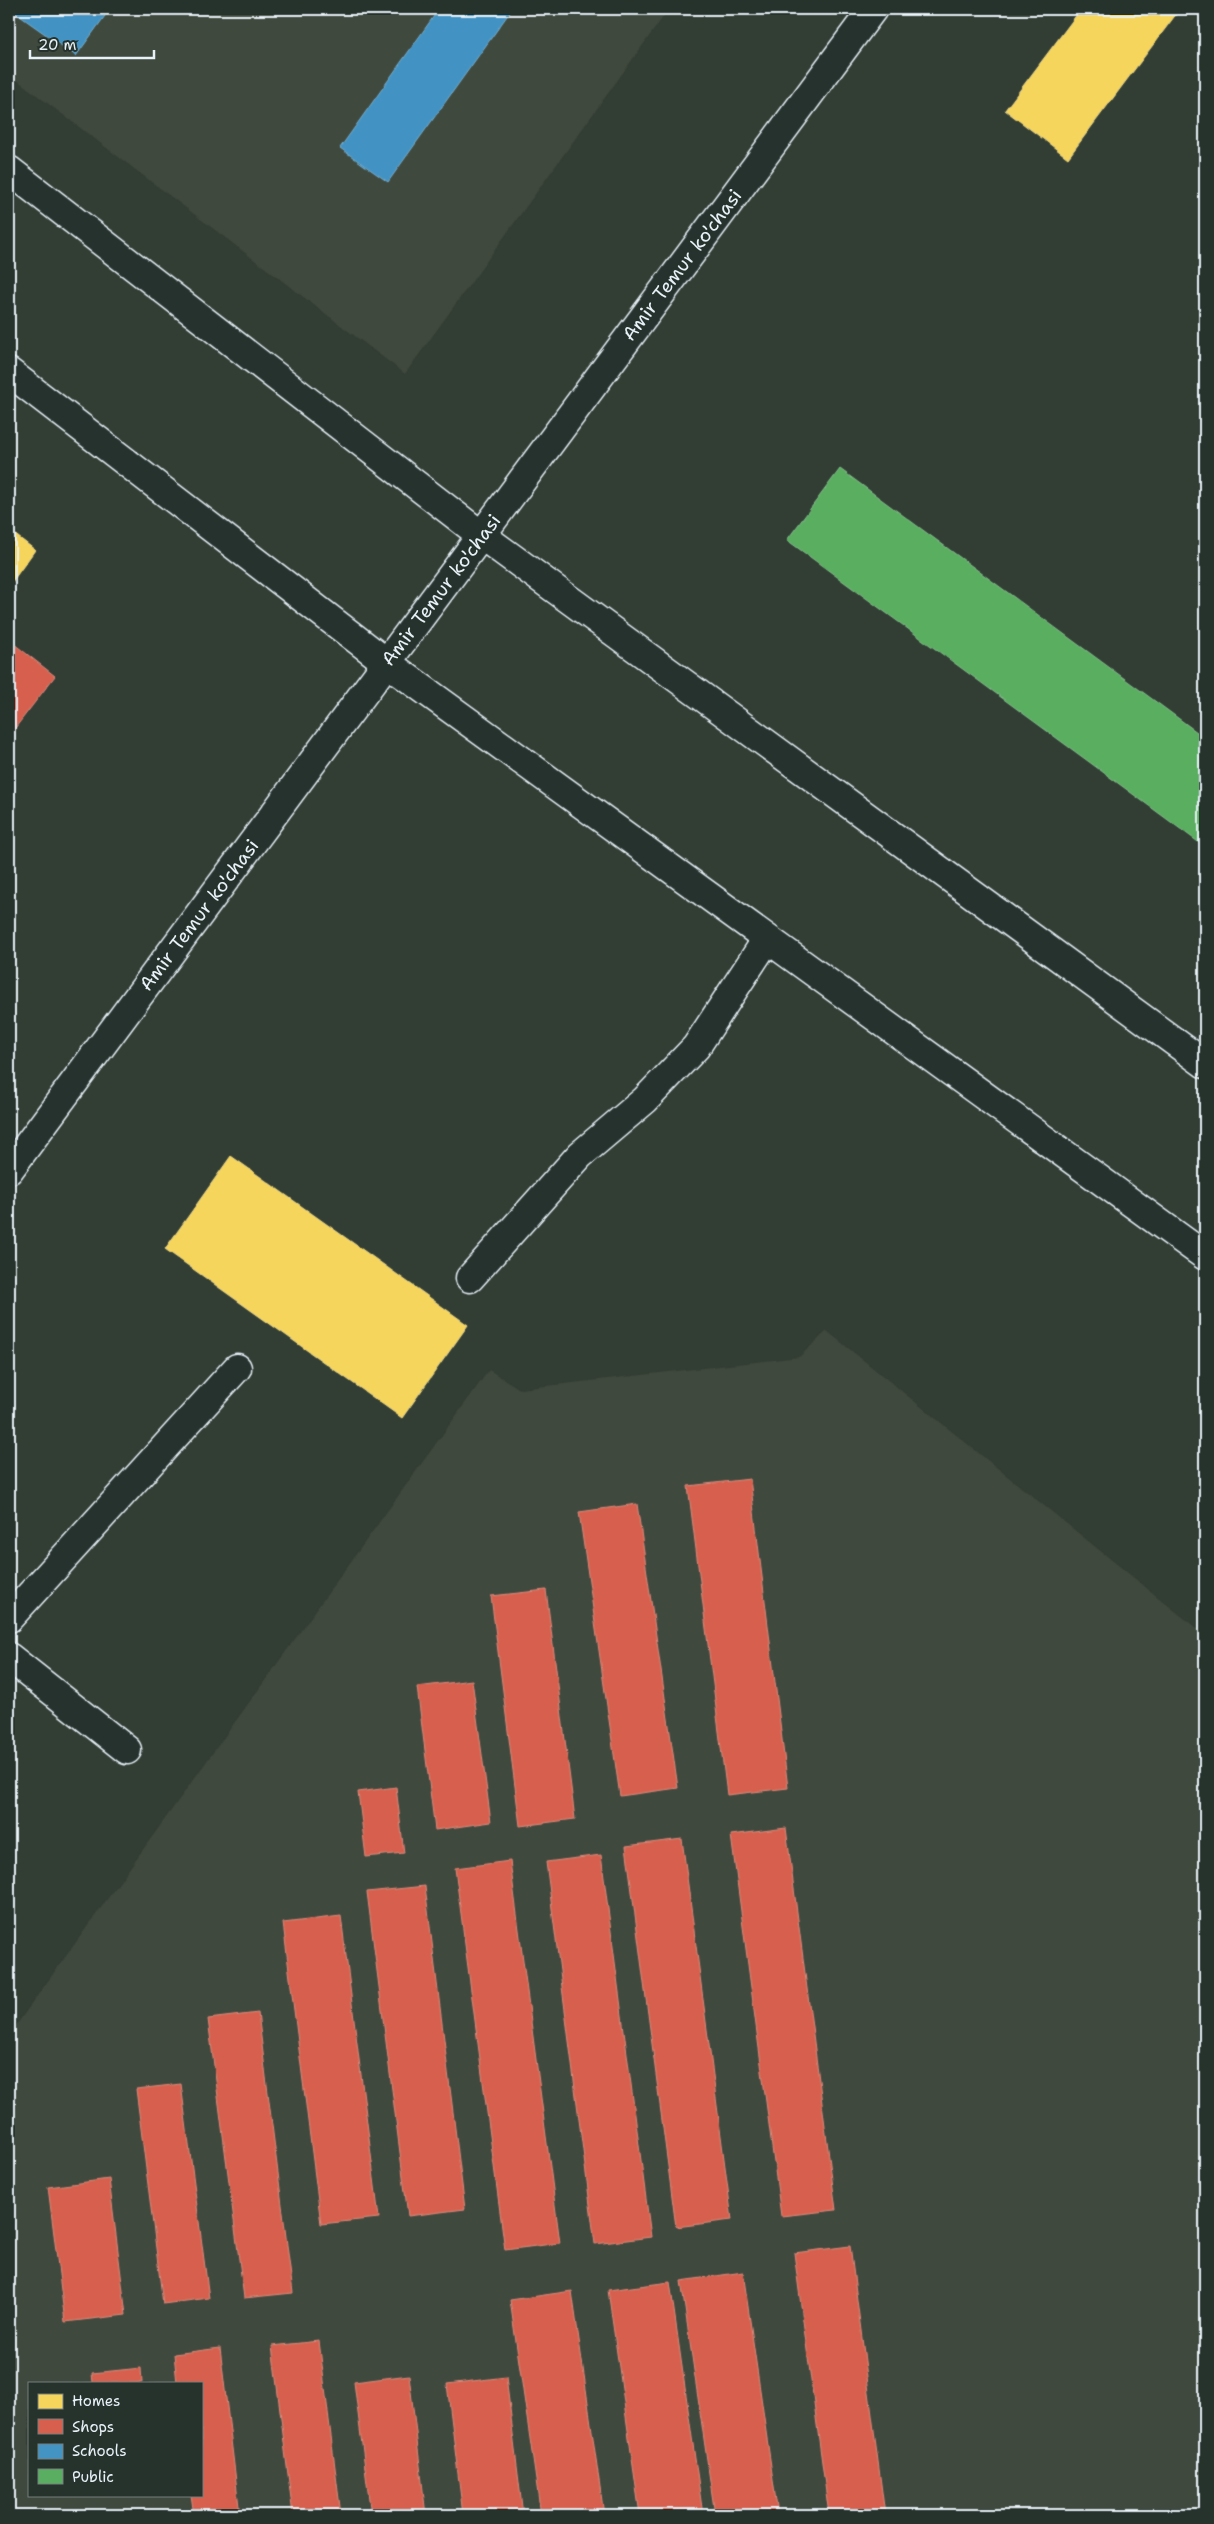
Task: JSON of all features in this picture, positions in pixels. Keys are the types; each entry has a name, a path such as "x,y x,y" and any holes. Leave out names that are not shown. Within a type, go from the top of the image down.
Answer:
{"street":[{"name":"Amir Temur ko'chasi","path":"9,1170 873,9"},
{"path":"9,170 482,535 1205,1064"},
{"path":"9,372 386,662 1205,1256"},
{"path":"470,1278 580,1155 644,1100 696,1047 768,939"},
{"path":"9,1618 238,1368"},
{"path":"9,1657 127,1750"}],"shaded area":[{"path":"9,9 669,9 405,374 9,74"},
{"path":"827,1331 1205,1635 1205,2515 9,2515 9,2035 489,1370 520,1389 799,1357"}],"building: Homes":[{"path":"1081,9 1180,9 1068,158 1005,110"},
{"path":"9,530 35,550 9,586"},
{"path":"231,1156 468,1325 402,1418 165,1249"}],"building: Shops":[{"path":"9,640 55,676 9,736"},
{"path":"750,1479 788,1788 727,1795 688,1486"},
{"path":"637,1504 678,1788 620,1796 579,1512"},
{"path":"546,1590 575,1819 520,1826 491,1596"},
{"path":"472,1680 491,1822 435,1830 417,1687"},
{"path":"396,1787 404,1853 366,1857 358,1792"},
{"path":"786,1828 836,2210 781,2216 731,1835"},
{"path":"682,1839 732,2220 676,2227 626,1846"},
{"path":"601,1855 651,2237 595,2244 546,1862"},
{"path":"510,1861 560,2243 505,2250 455,1868"},
{"path":"425,1886 465,2209 408,2216 367,1892"},
{"path":"341,1916 379,2218 321,2224 283,1923"},
{"path":"258,2013 293,2293 244,2298 208,2019"},
{"path":"181,2084 209,2298 163,2304 136,2089"},
{"path":"109,2179 126,2315 65,2322 48,2187"},
{"path":"850,2246 885,2515 829,2515 794,2253"},
{"path":"743,2272 778,2515 715,2515 681,2281"},
{"path":"670,2282 703,2515 640,2515 608,2290"},
{"path":"572,2291 604,2515 541,2515 510,2300"},
{"path":"319,2341 341,2515 293,2515 272,2346"},
{"path":"220,2348 240,2515 194,2515 191,2496 202,2496 202,2382 177,2382 174,2354"},
{"path":"141,2368 142,2382 93,2382 92,2373"},
{"path":"409,2375 426,2515 371,2515 354,2382"},
{"path":"506,2377 523,2515 463,2515 447,2384"}],"building: Schools":[{"path":"10,9 110,9 76,56"},
{"path":"439,9 512,9 388,182 340,148"}],"building: Public":[{"path":"840,469 1205,738 1205,847 787,540"}]}
